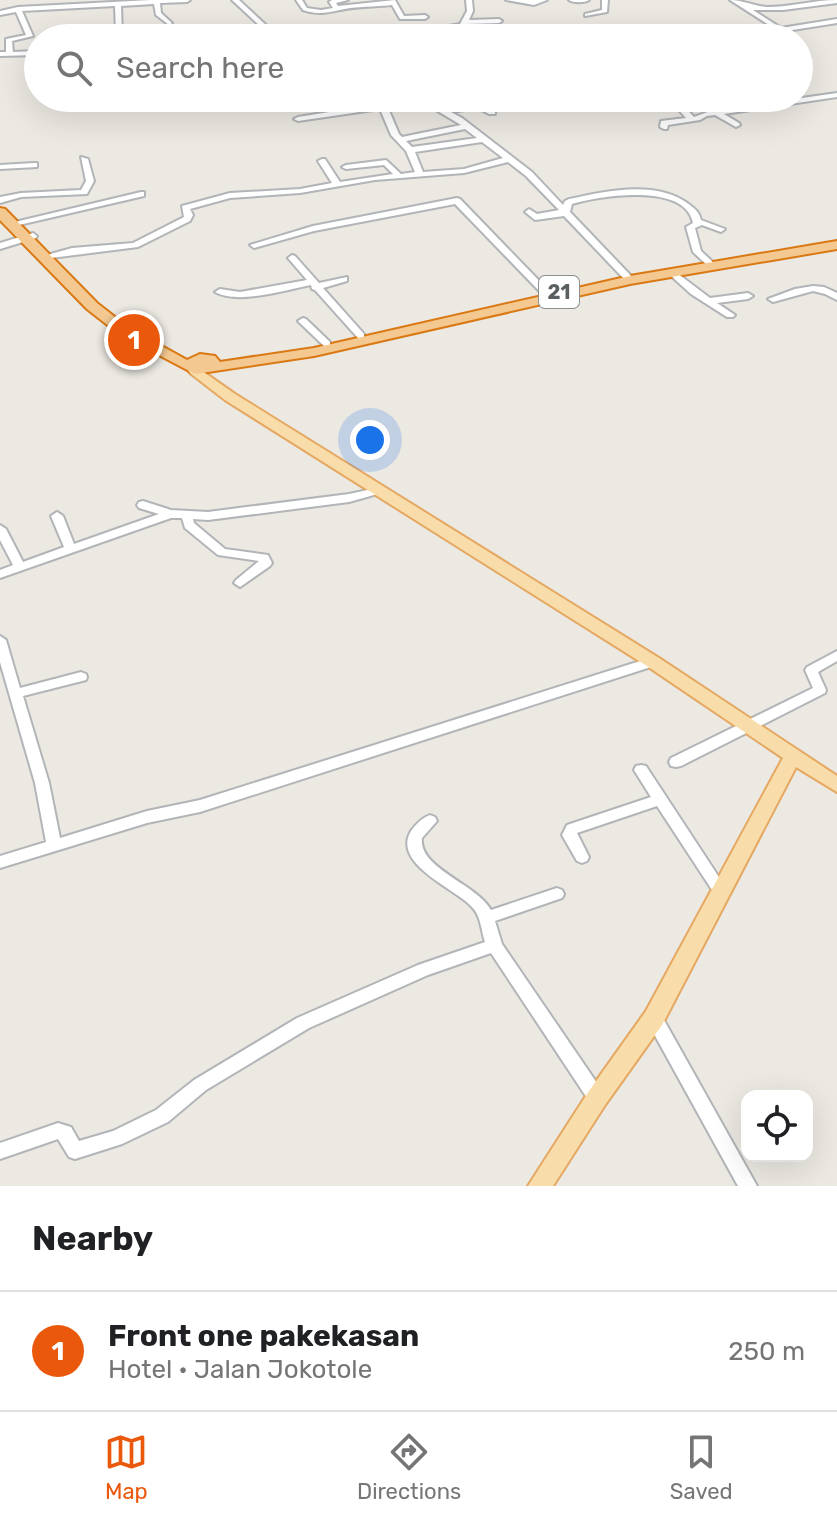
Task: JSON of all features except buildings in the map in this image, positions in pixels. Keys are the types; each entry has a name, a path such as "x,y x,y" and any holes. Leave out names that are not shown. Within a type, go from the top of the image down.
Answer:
{"highway":[{"name":"21","path":"0,201 77,293 107,318 203,368 300,355 547,294 837,244"},
{"name":"21","path":"0,212 124,322 203,368 629,279 837,244"}],"main road":[{"path":"203,368 377,491 653,662 837,785"},
{"path":"540,1186 654,1018 793,755"}],"street":[{"path":"0,13 44,0"},
{"path":"23,6 187,0"},
{"path":"235,0 262,24"},
{"path":"299,0 305,9 314,11 393,2 402,18 425,17"},
{"path":"337,8 332,2 345,0"},
{"path":"469,0 465,22 499,21"},
{"path":"509,0 544,0"},
{"path":"572,0 586,0"},
{"path":"587,15 605,11 605,0"},
{"path":"733,0 771,24"},
{"path":"744,7 775,9 831,1"},
{"path":"157,3 158,14 169,23"},
{"path":"118,4 119,24"},
{"path":"813,25 837,21"},
{"path":"7,31 24,29"},
{"path":"10,53 8,40 24,37"},
{"path":"0,54 24,53"},
{"path":"813,100 837,95"},
{"path":"298,119 344,112"},
{"path":"386,112 410,150 420,175"},
{"path":"446,112 539,184 629,279"},
{"path":"685,112 692,119"},
{"path":"664,127 667,122 727,112"},
{"path":"716,113 736,125"},
{"path":"401,140 467,126"},
{"path":"410,150 484,139"},
{"path":"0,201 21,195 84,192 90,181 84,159"},
{"path":"51,255 75,248 118,248 147,241 170,225 187,219 189,215 185,208 225,197 264,195 398,175 442,174 509,159"},
{"path":"322,161 337,184"},
{"path":"346,167 386,162 398,175"},
{"path":"434,162 442,174"},
{"path":"0,167 34,165"},
{"path":"529,212 542,217 567,210 568,203 572,201 643,192 675,197 696,215 697,222 689,232 697,252 711,264"},
{"path":"19,222 141,194"},
{"path":"254,245 313,229 457,201 547,294"},
{"path":"697,222 706,222 721,229"},
{"path":"0,246 29,238"},
{"path":"292,258 361,336"},
{"path":"673,273 730,315"},
{"path":"220,292 240,295 344,279"},
{"path":"773,299 817,287 837,297"},
{"path":"708,301 748,296"},
{"path":"303,321 327,344"},
{"path":"143,505 187,516 299,506 377,491"},
{"path":"0,574 170,514"},
{"path":"57,516 71,549"},
{"path":"187,516 194,531 222,552 264,558 264,566 246,575 240,583"},
{"path":"0,529 20,567"},
{"path":"0,640 42,783 54,846"},
{"path":"676,762 820,690 811,670 837,655"},
{"path":"0,862 147,817 200,806 653,662"},
{"path":"18,693 81,677"},
{"path":"641,770 721,892"},
{"path":"582,857 569,835 572,829 660,799"},
{"path":"430,821 416,834 414,846 417,853 445,880 473,898 486,918 495,945 551,1035 597,1098"},
{"path":"486,918 557,894"},
{"path":"0,1151 58,1131 65,1133 75,1151 116,1138 162,1116 200,1085 303,1023 423,970 495,945"},
{"path":"654,1018 748,1186"}],"place":[{"name":"Front one pakekasan","path":"134,340"}]}
